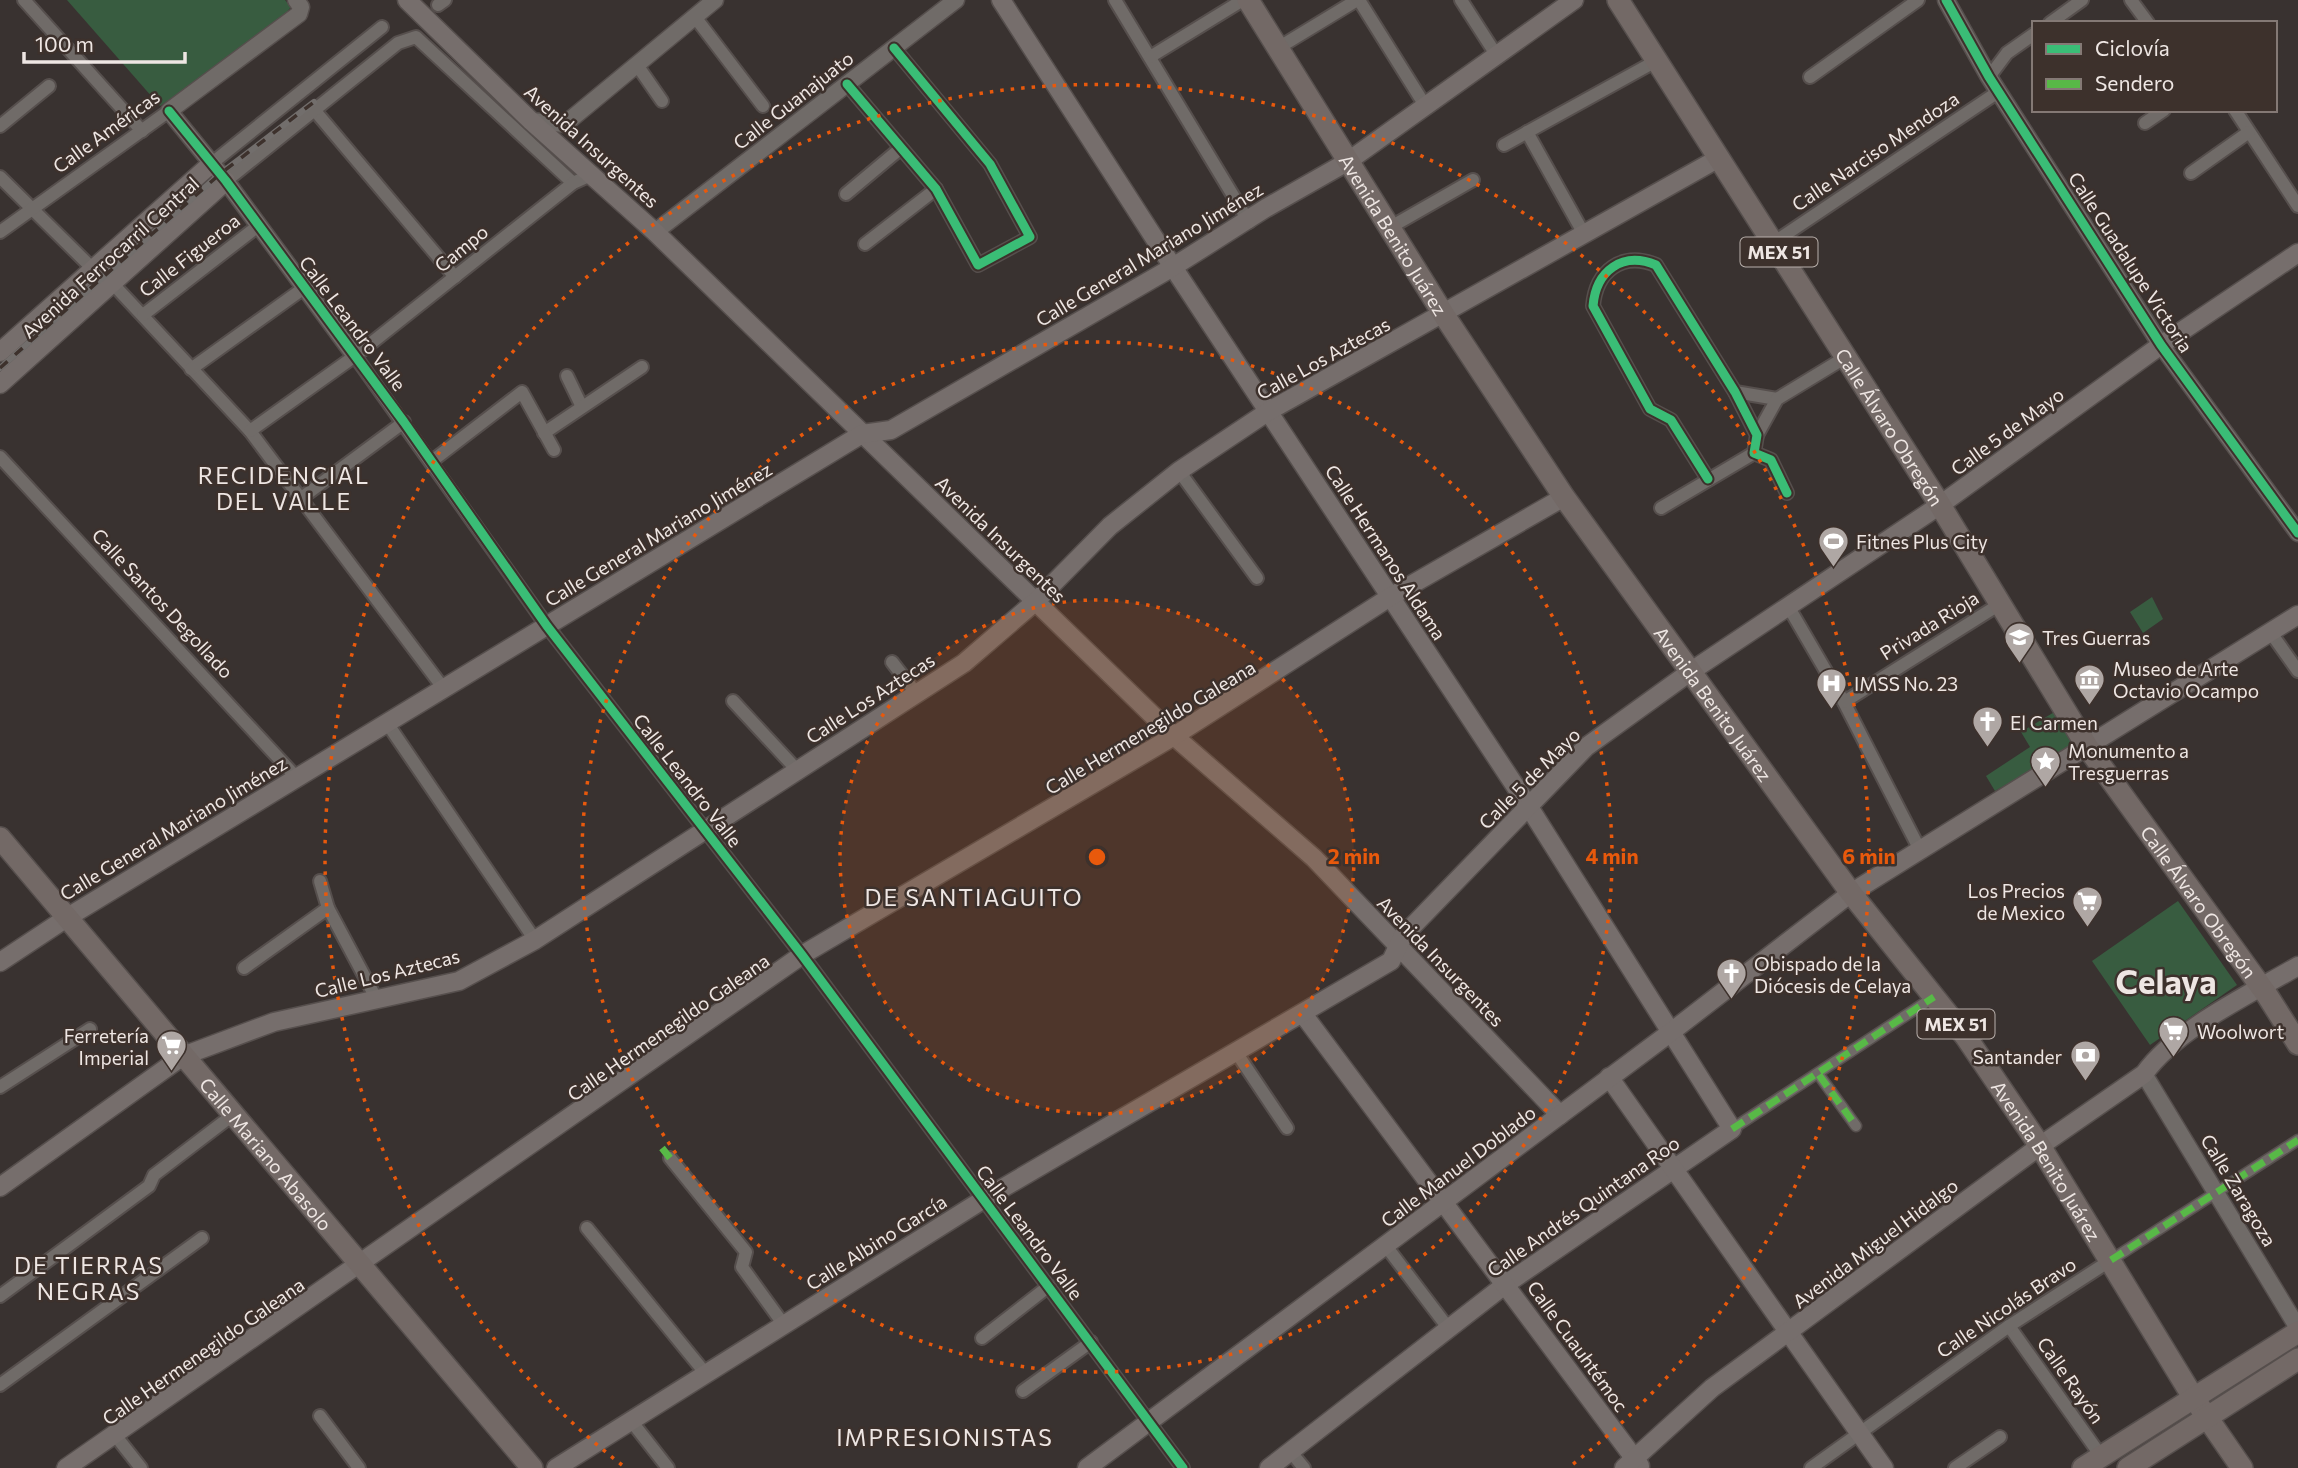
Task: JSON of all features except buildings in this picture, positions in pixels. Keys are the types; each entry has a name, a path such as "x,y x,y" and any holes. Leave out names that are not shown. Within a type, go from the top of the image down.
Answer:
{"main road":[{"name":"Avenida Insurgentes","path":"407,0 531,121 655,232 1174,736 1314,858 1560,1115"},
{"name":"Calle Hermanos Aldama","path":"1001,0 1173,267 1530,807 1732,1129"},
{"name":"Avenida Benito Juárez","path":"1248,0 1444,315 1564,497 1851,893 1966,1037 2040,1146 2193,1397"},
{"name":"Calle General Mariano Jiménez","path":"0,962 68,917 296,777 862,434 891,430 1249,222 1266,208 1347,162 1574,0"},
{"name":"Calle Álvaro Obregón","path":"1618,0 1940,505 2088,748 2260,987"},
{"name":"Calle Los Aztecas","path":"0,1187 183,1056 274,1022 459,981 535,940 964,663 1035,601 1110,526 1179,471 1269,411 1444,315 1718,158"},
{"name":"Avenida Ferrocarril Central","path":"0,352 211,164"},
{"name":"Avenida Ferrocarril Central","path":"0,384 226,181"},
{"name":"Calle 5 de Mayo","path":"1398,948 1403,936 1586,747 1690,672 1940,505 2161,345 2298,253"},
{"name":"Calle Hermenegildo Galeana","path":"65,1468 802,955 1174,736 1390,597 1564,497"},
{"name":"Calle Manuel Doblado","path":"1087,1468 1671,1032 1851,893 1919,848 2088,748 2298,615"},
{"name":"Calle Mariano Abasolo","path":"0,838 532,1468"},
{"name":"Calle Albino García","path":"556,1468 984,1199 1391,961 1398,948"},
{"name":"Avenida Miguel Hidalgo","path":"1633,1465 1712,1388 2040,1146 2144,1074 2156,1058 2260,987 2298,966"},
{"name":"MEX 51","path":"2260,987 2298,1044"},
{"name":"Calle Cuauhtémoc","path":"1303,1014 1506,1284 1633,1465"},
{"path":"1609,1077 1675,1167 1884,1468"},
{"name":"Calle Andrés Quintana Roo","path":"1269,1468 1506,1284 1732,1129"},
{"path":"2092,1462 2298,1330"},
{"path":"2128,1468 2298,1360"},
{"name":"MEX 51","path":"2193,1397 2242,1468"}],"street":[{"path":"24,0 142,131"},
{"path":"531,121 565,124 715,0"},
{"name":"Calle Guanajuato","path":"655,232 956,0"},
{"path":"1115,0 1249,222"},
{"path":"1150,57 1243,0"},
{"path":"1278,48 1358,0 1426,107"},
{"path":"1461,0 1497,57"},
{"path":"1810,77 1918,0"},
{"path":"2053,21 2082,0"},
{"path":"2131,0 2147,21"},
{"name":"Calle Guadalupe Victoria","path":"1945,1 1998,92 2161,345 2298,533"},
{"name":"Calle Américas","path":"0,232 169,111 299,5"},
{"path":"695,17 763,106"},
{"name":"Avenida Ferrocarril Central","path":"211,164 382,27"},
{"path":"1989,77 2007,53 2032,35"},
{"name":"Avenida Ferrocarril Central","path":"226,181 316,112 398,43 416,37 573,183"},
{"path":"847,84 936,189 978,265 1030,237 990,164 894,48"},
{"path":"1504,145 1656,61"},
{"path":"637,65 662,101"},
{"path":"0,126 49,86"},
{"name":"Calle Narciso Mendoza","path":"1773,243 1998,92"},
{"name":"Calle Leandro Valle","path":"169,111 226,181 404,422 547,625 802,955 1183,1468"},
{"path":"316,112 456,277"},
{"path":"2145,124 2161,112"},
{"path":"2236,112 2298,206"},
{"path":"565,124 567,143 593,165 593,174"},
{"path":"1527,132 1584,234"},
{"path":"2191,173 2249,132"},
{"path":"846,194 901,148"},
{"name":"Campo","path":"250,431 355,356 573,183 593,174"},
{"path":"0,177 94,270"},
{"path":"1389,228 1473,180"},
{"path":"865,244 936,189"},
{"name":"Calle Figueroa","path":"143,315 258,226"},
{"path":"1708,479 1671,420 1650,409 1593,306 1594,290 1602,277 1615,265 1628,259 1643,260 1656,265 1735,392 1757,435"},
{"path":"113,284 250,431 444,689"},
{"path":"191,369 304,288"},
{"path":"1754,453 1757,435 1777,399 1846,357"},
{"path":"544,433 642,367"},
{"path":"567,376 582,407"},
{"path":"432,461 522,391 554,450"},
{"path":"1735,392 1777,399"},
{"path":"300,499 404,422"},
{"path":"1661,508 1754,453"},
{"path":"1754,453 1771,460 1787,493"},
{"name":"Calle Santos Degollado","path":"0,457 296,777"},
{"path":"1179,471 1257,578"},
{"name":"Privada Rioja","path":"1844,702 2000,604"},
{"path":"1788,606 1844,702 1919,848"},
{"path":"2271,633 2298,671"},
{"path":"892,662 916,693"},
{"path":"733,701 797,770"},
{"path":"387,723 535,940"},
{"path":"320,881 328,908 376,998"},
{"path":"244,968 328,908"},
{"name":"Calle Andrés Quintana Roo","path":"1732,1129 1819,1075 1934,997"},
{"path":"0,1087 90,1029"},
{"path":"1236,1052 1287,1128"},
{"name":"Calle Zaragoza","path":"2144,1074 2298,1330"},
{"path":"1819,1075 1856,1126"},
{"path":"0,1296 149,1186 154,1175 234,1114"},
{"name":"Calle Nicolás Bravo","path":"1811,1468 2009,1326 2298,1140"},
{"path":"670,1158 746,1252 742,1266 784,1325"},
{"path":"587,1228 706,1374"},
{"path":"0,1385 202,1238"},
{"path":"1386,1246 1449,1329"},
{"path":"982,1338 1049,1286"},
{"name":"Calle Rayón","path":"2009,1326 2092,1462"},
{"path":"1023,1391 1091,1342"},
{"path":"320,1416 359,1468"},
{"path":"632,1422 668,1468"},
{"path":"115,1435 141,1468"},
{"path":"1955,1468 2000,1437"},
{"path":"1290,1451 1304,1468"}],"green space":[{"path":"67,0 285,0 291,7 270,33 160,106"},
{"path":"2152,597 2163,619 2143,633 2130,612"},
{"path":"2056,711 2074,746 1995,791 1986,776 2030,747 2021,732"},
{"path":"2178,901 2237,985 2150,1045 2092,961"}],"railway":[{"path":"0,368 220,174 314,102"}],"marked path":[{"path":"1732,1129 1934,997"},
{"path":"1819,1075 1856,1126"},
{"path":"2111,1260 2298,1140"},
{"path":"662,1148 670,1158"}],"cycle path":[{"path":"1946,0 1989,77 2161,345 2298,533"},
{"path":"847,84 936,189 978,265 1030,237 990,164 894,48"},
{"path":"169,111 226,181 404,422 547,626 802,955 1183,1468"},
{"path":"1708,479 1671,420 1650,409 1593,306 1599,283 1605,274 1622,263 1644,261 1656,265 1735,392 1757,435 1754,453 1771,460 1787,493"}],"place":[{"name":"Fitnes Plus City","path":"1833,568"},
{"name":"Tres Guerras","path":"2019,664"},
{"name":"Museo de Arte Octavio Ocampo","path":"2090,706"},
{"name":"IMSS No. 23","path":"1831,710"},
{"name":"El Carmen","path":"1987,749"},
{"name":"Monumento a Tresguerras","path":"2045,788"},
{"name":"Los Precios de Mexico","path":"2088,928"},
{"name":"Obispado de la Diócesis de Celaya","path":"1731,1001"},
{"name":"Woolwort","path":"2174,1058"},
{"name":"Ferretería Imperial","path":"172,1073"},
{"name":"Santander","path":"2085,1083"}],"district":[{"name":"RECIDENCIAL DEL VALLE","path":"284,488"},
{"name":"DE SANTIAGUITO","path":"974,897"},
{"name":"Celaya","path":"2166,980"},
{"name":"DE TIERRAS NEGRAS","path":"89,1278"},
{"name":"IMPRESIONISTAS","path":"945,1437"}]}
